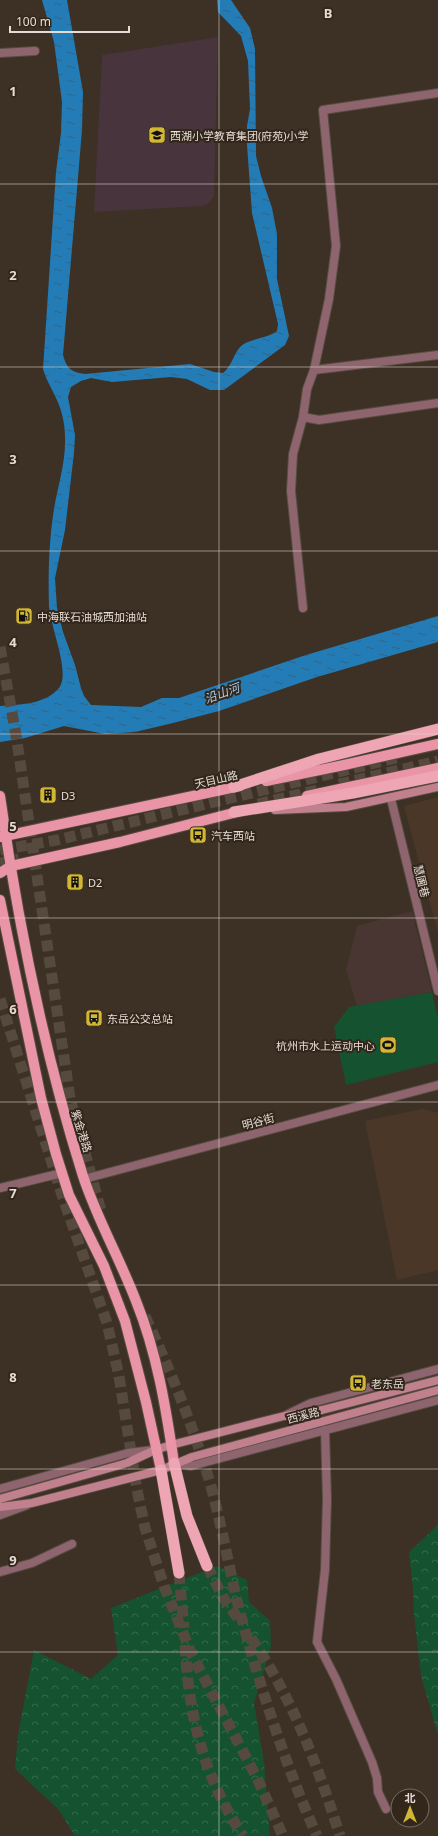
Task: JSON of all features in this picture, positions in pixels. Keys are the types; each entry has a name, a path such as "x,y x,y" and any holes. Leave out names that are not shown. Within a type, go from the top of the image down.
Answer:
{"highway":[{"path":"234,787 319,759 438,729"},
{"path":"234,812 353,793 438,776"},
{"path":"174,1463 187,1516 206,1566"},
{"path":"161,1470 179,1573"}],"main road":[{"name":"天目山路","path":"3,837 438,744"},
{"path":"0,873 11,866 120,842 234,812 370,781 438,768"},
{"path":"234,812 346,807 391,799 438,787"},
{"name":"紫金港路","path":"0,796 3,837 11,866 42,1026 61,1102 84,1178 96,1211 137,1302 149,1337 161,1386 174,1463"},
{"path":"0,900 42,1098 62,1173 69,1195 104,1266 125,1321 146,1402 155,1450 161,1470"},
{"name":"西溪路","path":"0,1499 127,1463 155,1450 171,1445 284,1416 322,1410 438,1380"},
{"name":"西溪路","path":"0,1507 32,1503 161,1470 174,1463 438,1390"}],"street":[{"path":"0,53 35,51"},
{"path":"303,608 290,491 293,454 303,417 307,389 314,370 329,299 336,246 323,110 438,93"},
{"path":"314,370 438,355"},
{"path":"303,417 319,420 438,403"},
{"name":"慧圃巷","path":"391,799 438,991"},
{"name":"明谷街","path":"84,1178 438,1085"},
{"path":"0,1188 62,1173"},
{"name":"西溪路","path":"284,1416 311,1403 438,1368"},
{"name":"西溪路","path":"174,1463 191,1466 438,1400"},
{"path":"326,1430 327,1499 325,1570 317,1642 336,1679 372,1762 377,1778 378,1792 386,1809"},
{"name":"西溪路","path":"0,1489 128,1453 155,1450"},
{"name":"西溪路","path":"0,1515 32,1503"},
{"path":"0,1572 32,1563 72,1544"}],"shaded area":[{"name":"西湖小学教育集团(府苑)小学","path":"218,37 214,196 209,203 202,206 94,212 102,55"},
{"path":"438,797 438,933 404,806"},
{"path":"412,911 432,992 357,1006 346,970 357,926"},
{"path":"422,1109 438,1113 438,1270 397,1280 365,1121"}],"green space":[{"name":"杭州市水上运动中心","path":"432,992 438,1019 438,1062 346,1085 334,1027 349,1007"},
{"path":"438,1525 438,1735 421,1676 409,1552"},
{"path":"217,1566 247,1580 249,1602 270,1621 271,1647 254,1703 264,1762 270,1836 75,1836 58,1809 15,1769 18,1735 34,1650 91,1679 118,1655 111,1608"}],"water":[{"name":"沿山河","path":"42,0 67,0 83,92 82,130 63,355 68,367 73,371 85,374 190,364 214,372 223,373 240,347 248,342 268,336 277,331 278,324 252,213 247,145 247,126 250,109 248,61 241,36 218,12 217,0 231,0 250,28 255,49 256,156 272,208 277,234 277,279 289,336 285,345 224,390 210,390 187,379 171,377 112,382 91,378 81,381 71,387 68,397 75,435 74,453 65,530 55,578 57,608 63,632 84,696 91,705 141,707 162,698 179,698 306,655 438,616 438,642 317,677 219,711 135,732 105,734 64,726 25,738 0,742 0,706 32,703 47,697 59,688 62,681 63,672 59,649 50,615 49,557 54,509 64,455 65,431 61,409 43,369 56,172 61,133 62,102 54,42"}],"tunnel":[{"path":"0,647 16,735 70,1098 101,1211"},
{"path":"0,850 57,840 400,757"},
{"path":"339,784 438,761"},
{"path":"258,804 317,790"},
{"path":"0,863 19,859"},
{"path":"0,999 64,1201 107,1323 119,1376 137,1490 145,1528 164,1586 192,1655 257,1778 283,1836"},
{"path":"145,1316 164,1358 198,1445 212,1490 238,1605 255,1664 283,1751 317,1836"},
{"path":"207,1566 224,1599 240,1621"},
{"path":"179,1573 184,1628"},
{"path":"251,1638 280,1685 292,1709 323,1784 340,1836"},
{"path":"185,1645 190,1697 200,1745 218,1791 243,1836"}],"place":[{"name":"西湖小学教育集团(府苑)小学","path":"157,135"},
{"name":"中海联石油城西加油站","path":"24,616"},
{"name":"D3","path":"48,795"},
{"name":"汽车西站","path":"198,835"},
{"name":"D2","path":"75,882"},
{"name":"东岳公交总站","path":"94,1018"},
{"name":"杭州市水上运动中心","path":"388,1045"},
{"name":"老东岳","path":"358,1383"}]}
